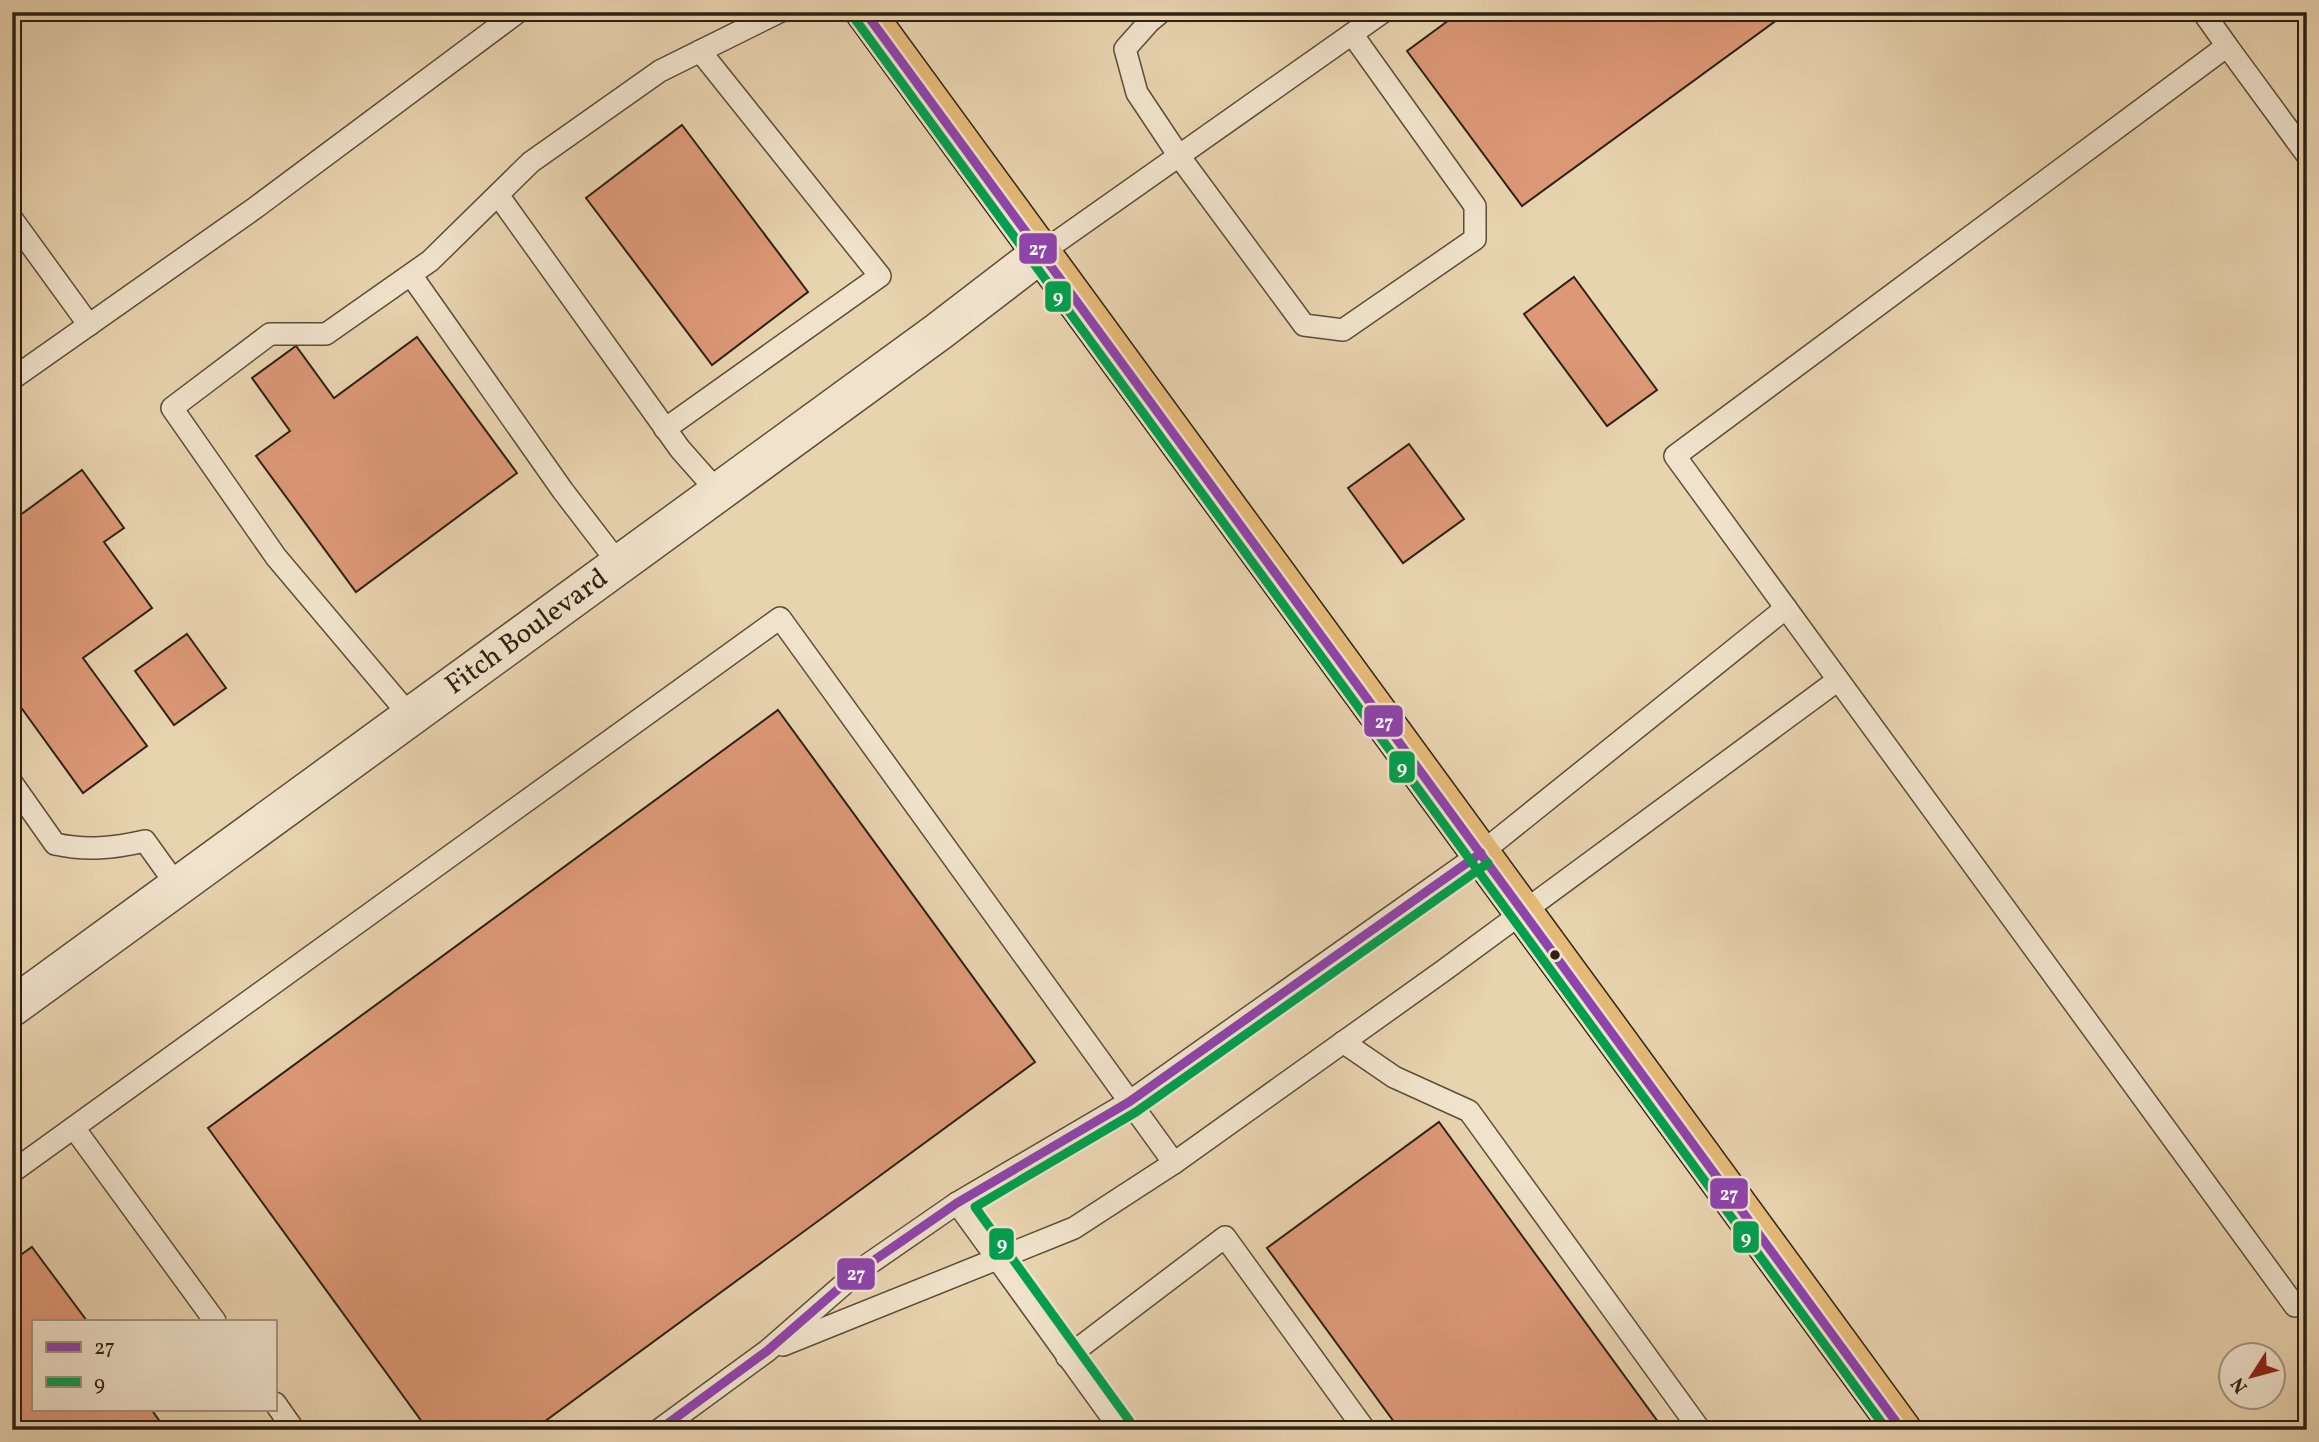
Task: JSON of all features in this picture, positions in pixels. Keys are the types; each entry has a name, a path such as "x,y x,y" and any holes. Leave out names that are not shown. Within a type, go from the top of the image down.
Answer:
{"main road":[{"path":"865,12 1902,1430"}],"street":[{"name":"Fitch Boulevard","path":"12,1007 938,332 1041,253"}],"lane":[{"path":"12,379 255,208 518,12"},
{"path":"411,717 276,557 172,408 270,334 326,334 430,261 531,162 660,71 779,12"},
{"path":"1161,12 1125,49 1137,93 1179,156 1304,325 1343,330 1475,239 1475,206 1352,34"},
{"path":"1041,253 1383,12"},
{"path":"2203,12 2307,155"},
{"path":"2227,46 1675,456 2295,1306 2307,1297"},
{"path":"665,429 880,276 700,51"},
{"path":"498,195 665,429 718,492"},
{"path":"16,233 89,325"},
{"path":"411,275 563,491 619,564"},
{"path":"659,1430 767,1351 860,1270 957,1203 1129,1102 1481,853 1786,608"},
{"path":"12,1172 780,618 1174,1163"},
{"path":"767,1351 1074,1228 1174,1163 1343,1042 1838,680"},
{"path":"12,783 55,844 78,849 113,848 145,841 178,887"},
{"path":"1343,1042 1394,1077 1469,1111 1700,1430"},
{"path":"74,1128 214,1320"},
{"path":"957,1203 1121,1430"},
{"path":"1067,1357 1225,1237 1365,1430"},
{"path":"276,1404 294,1430"}],"building":[{"path":"1460,12 1788,12 1522,206 1407,51"},
{"path":"682,125 808,292 712,365 586,198"},
{"path":"1574,277 1657,390 1607,426 1524,314"},
{"path":"417,337 517,473 356,592 256,456 290,431 252,378 296,346 334,398"},
{"path":"1409,444 1464,519 1403,563 1348,488"},
{"path":"82,470 124,528 104,542 152,608 83,658 147,746 83,793 12,695 12,521"},
{"path":"187,634 226,688 174,725 135,671"},
{"path":"778,710 1035,1062 533,1430 428,1430 208,1128"},
{"path":"1439,1122 1664,1430 1400,1430 1267,1248"},
{"path":"32,1247 86,1320 32,1320 32,1410 152,1410 166,1430 12,1430 12,1261"}],"transit line":[{"name":"27","path":"865,12 1902,1430"},
{"name":"9","path":"855,19 1887,1430"},
{"name":"27","path":"659,1430 767,1351 860,1270 957,1203 1129,1102 1481,853"},
{"name":"9","path":"1131,1423 975,1207 1136,1112 1488,863"}]}
